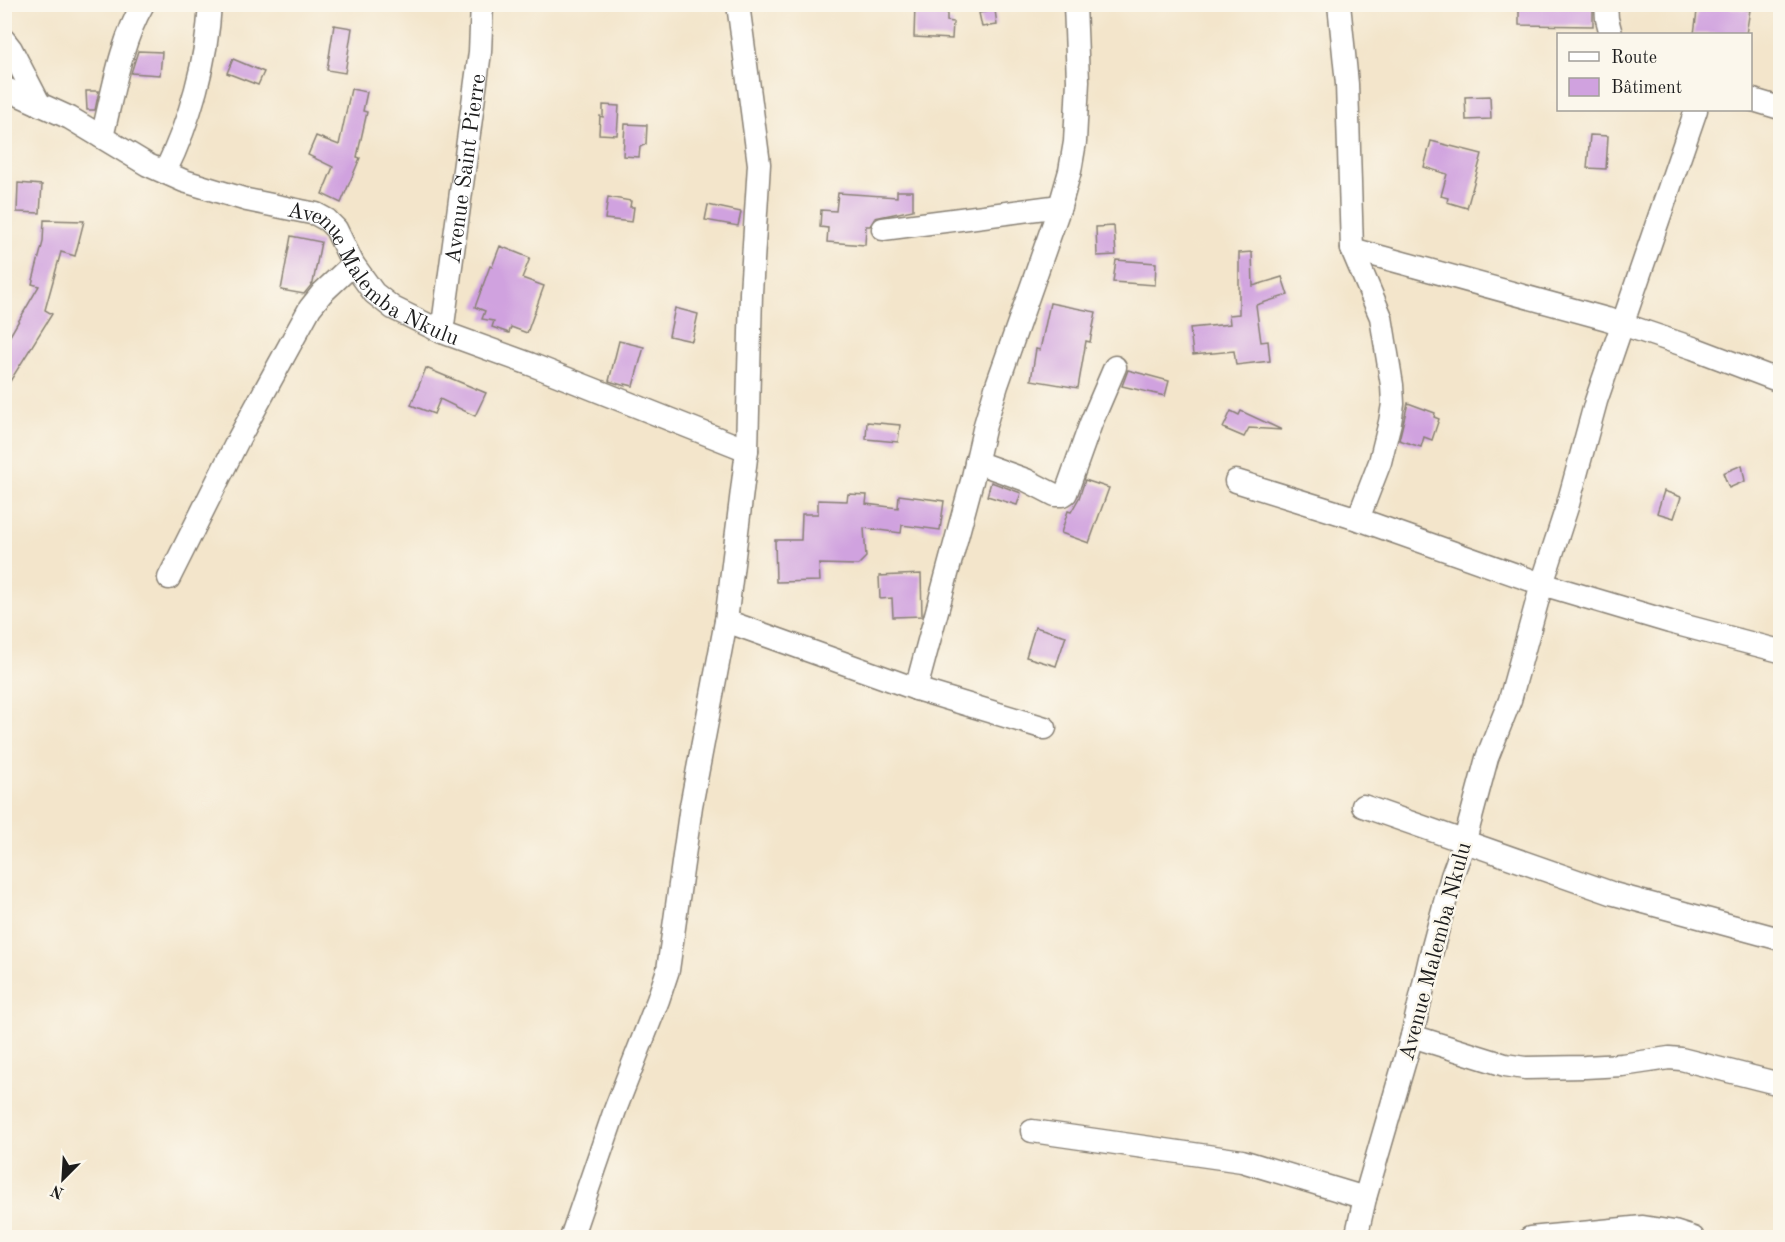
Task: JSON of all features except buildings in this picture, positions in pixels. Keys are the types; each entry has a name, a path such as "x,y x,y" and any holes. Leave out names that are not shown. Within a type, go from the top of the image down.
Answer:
{"street":[{"path":"102,137 127,42 143,4"},
{"path":"165,172 186,121 200,73 210,4"},
{"name":"Avenue Saint Pierre","path":"442,332 480,52 482,4"},
{"path":"571,1238 615,1110 668,970 692,806 726,621 747,450 751,293 759,164 738,4"},
{"path":"916,689 997,385 1060,206 1070,171 1075,142 1078,47 1075,4"},
{"path":"1339,4 1347,84 1352,249 1381,317 1393,404 1380,462 1358,519"},
{"path":"1606,4 1611,33"},
{"path":"4,40 40,105"},
{"name":"Avenue Malemba Nkulu","path":"4,88 70,118 165,172 194,184 247,200 316,214 327,220 339,233 353,264 375,292 393,308 442,332 530,364 747,450"},
{"path":"1752,100 1780,108"},
{"name":"Avenue Malemba Nkulu","path":"1356,1238 1365,1198 1412,1036 1432,948 1487,758 1510,700 1596,401 1696,111"},
{"path":"882,229 1060,206"},
{"path":"1352,249 1492,286 1622,324 1780,381"},
{"path":"169,578 239,438 304,318 322,293 353,264"},
{"path":"976,462 1026,480 1055,495 1066,494 1091,423 1115,367"},
{"path":"1236,481 1358,519 1542,584 1670,622 1780,651"},
{"path":"726,621 916,689 1045,728"},
{"path":"1363,806 1614,894 1780,939"},
{"path":"1412,1036 1505,1065 1525,1068 1622,1065 1669,1058 1780,1084"},
{"path":"1032,1131 1242,1161 1365,1198"},
{"path":"1530,1238 1643,1227 1693,1238"}]}
